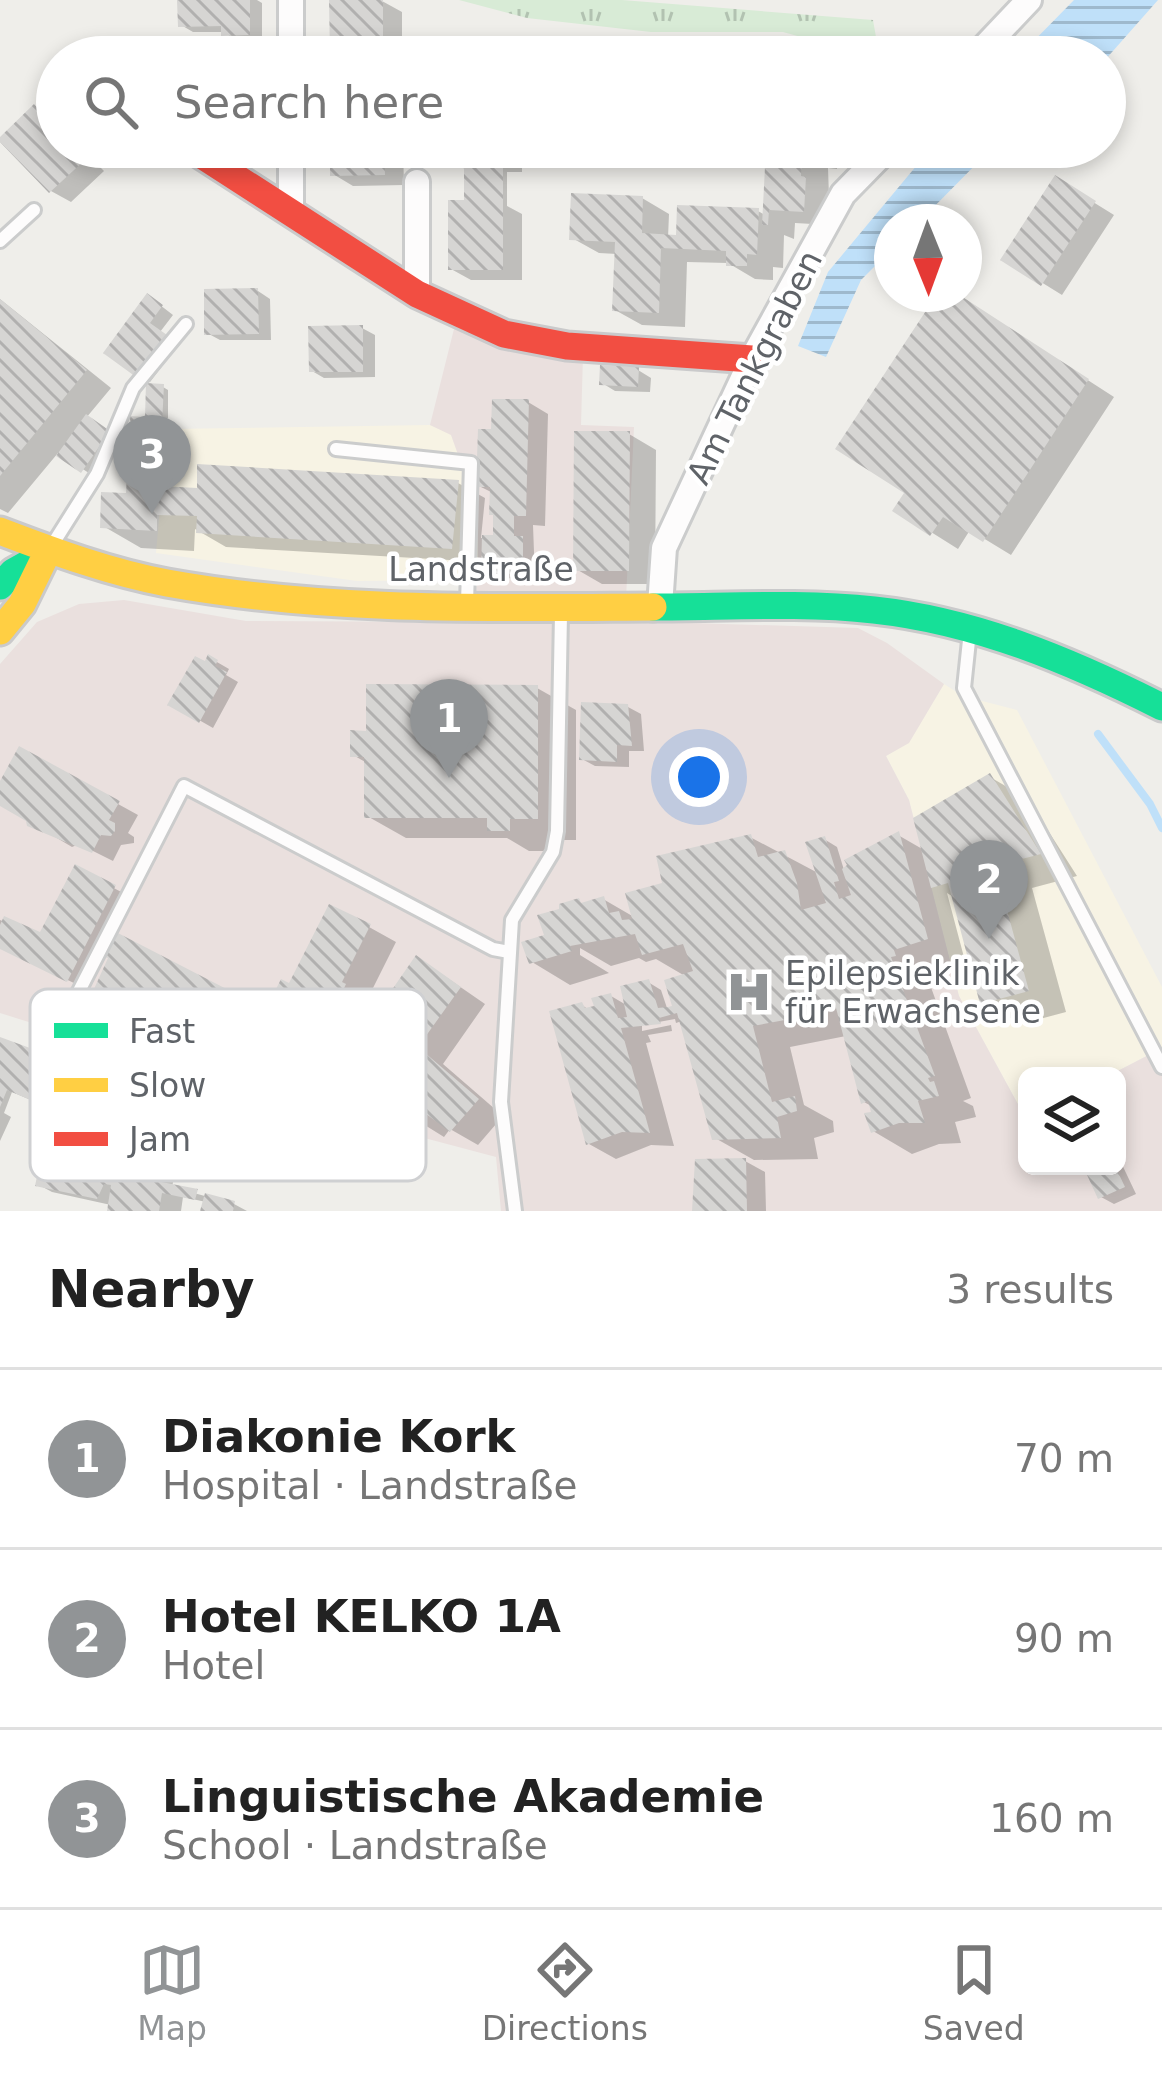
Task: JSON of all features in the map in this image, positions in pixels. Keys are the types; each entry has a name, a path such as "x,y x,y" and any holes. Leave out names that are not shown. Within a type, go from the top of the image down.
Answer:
{"main road":[{"path":"224,168 417,294 504,334 567,346 752,359"},
{"name":"Landstraße","path":"0,531 47,553 226,592 352,603 891,612 970,628 1061,657 1162,707"},
{"path":"0,586 13,572 47,553"},
{"path":"0,631 22,604 47,553"}],"street":[{"path":"291,0 291,36"},
{"path":"995,36 1029,0"},
{"path":"291,168 291,209"},
{"name":"Am Tankgraben","path":"660,606 664,548 752,359 843,194 868,168"},
{"path":"417,294 418,182"}],"lane":[{"path":"0,241 34,210"},
{"path":"47,553 97,474 133,388 186,324"},
{"path":"336,449 471,463 467,606"},
{"path":"515,1211 501,1102 509,952 512,920 553,852 557,831 561,605"},
{"path":"970,628 960,686 1162,1067"},
{"path":"80,989 184,786 493,949 509,952"}],"shaded area":[{"path":"455,325 583,355 581,425 634,427 625,621 858,628 944,684 909,743 886,756 909,800 959,996 1018,1104 1018,1175 1126,1175 1125,1067 1162,1048 1162,1211 501,1211 496,1157 426,1138 426,989 30,989 30,1022 0,1013 0,664 37,622 79,604 124,600 246,621 468,622 478,580 478,510 451,435 430,425"},
{"path":"430,425 451,434 478,510 478,580 357,581 156,553 167,429"},
{"path":"944,684 963,696 1017,710 1162,987 1162,1048 1125,1067 1018,1067 1018,1104 959,996 909,800 886,756 909,742"}],"green space":[{"path":"459,0 622,0 873,20 876,36 651,32 527,18"}],"water":[{"path":"1074,0 1158,0 1126,36 1039,36"},
{"path":"915,168 972,168 937,204 885,204"},
{"path":"874,217 874,267 861,280 826,357 798,346 828,272"}],"building":[{"path":"177,0 250,0 250,35 221,36 221,26 178,27"},
{"path":"329,0 383,0 383,36 330,36"},
{"path":"34,104 36,168 76,168 49,193 0,137"},
{"path":"330,168 385,168 385,175 330,176"},
{"path":"464,168 503,168 503,270 448,270 448,200 464,200"},
{"path":"765,168 801,168 801,176 806,177 804,212 769,210 768,225 762,225"},
{"path":"1055,175 1096,201 1041,286 1000,260"},
{"path":"571,193 643,196 642,233 676,235 677,205 759,208 757,255 747,254 747,266 726,266 726,251 661,248 659,313 612,311 615,242 569,240"},
{"path":"258,288 259,334 204,335 204,289"},
{"path":"147,293 163,305 150,323 167,335 136,377 103,353"},
{"path":"0,299 87,370 0,476"},
{"path":"982,310 1089,379 983,542 943,517 930,536 892,511 904,493 835,449 925,312"},
{"path":"363,325 363,372 309,372 308,326"},
{"path":"600,365 639,367 638,387 599,385"},
{"path":"146,383 164,384 159,486 197,488 197,464 459,480 452,549 196,533 197,516 157,515 157,531 100,528 101,492 126,493 130,416 145,417"},
{"path":"492,399 529,399 526,516 514,516 514,536 523,536 523,574 481,573 482,535 493,535 493,515 489,515 490,487 476,487 478,429 491,429"},
{"path":"86,414 110,431 81,473 56,456"},
{"path":"574,431 630,431 629,571 573,571"},
{"path":"208,654 218,660 215,666 227,672 199,723 167,705 195,656 205,661"},
{"path":"366,684 538,685 538,819 510,819 510,831 487,831 487,818 364,818 364,757 350,757 350,730 366,731"},
{"path":"581,702 628,704 632,746 617,745 617,762 579,760"},
{"path":"19,746 120,801 109,820 115,823 115,831 111,836 101,835 92,853 27,826 0,806 0,781"},
{"path":"990,773 1041,854 995,866 1029,991 980,1004 948,883 931,888 913,818"},
{"path":"899,831 928,939 894,950 896,956 891,957 935,1076 928,1078 939,1096 918,1101 925,1123 899,1123 871,1133 864,1113 871,1112 868,1101 861,1104 835,1004 816,1009 817,1014 753,1026 772,1102 795,1096 797,1111 777,1117 781,1138 712,1140 677,1013 659,1018 661,1024 621,1028 650,1133 622,1132 586,1145 549,1011 582,1002 585,1008 594,1006 591,998 611,993 618,1018 627,1017 620,986 649,979 658,1008 672,1006 664,980 693,971 683,944 642,955 635,934 570,946 572,951 529,964 521,942 544,935 537,915 579,898 581,903 604,896 609,913 619,911 622,920 632,919 625,893 662,883 656,856 751,834 758,857 785,850 801,910 826,903 805,842 825,836 839,881 834,882 839,899 851,895 842,869 847,865 844,860"},
{"path":"75,864 116,885 67,982 0,949 0,925 4,916 40,932"},
{"path":"329,904 371,924 342,982 344,989 276,989 281,979 289,983"},
{"path":"114,931 226,989 94,989 108,958 101,956"},
{"path":"416,955 461,987 426,1036 426,989 392,989"},
{"path":"0,1037 30,1048 30,1100 7,1090 0,1107"},
{"path":"426,1054 479,1099 450,1132 426,1114"},
{"path":"746,1158 747,1211 692,1211 695,1159"},
{"path":"1087,1175 1119,1175 1125,1187 1098,1199"},
{"path":"36,1181 156,1181 198,1189 195,1200 162,1193 159,1211 107,1211 111,1185 104,1184 97,1199 35,1186"},
{"path":"205,1193 235,1201 233,1211 200,1211"}],"waterway":[{"path":"1098,734 1162,828"}],"traffic: fast":[{"path":"0,586 13,572 47,553"},
{"path":"653,607 819,606 912,615 1022,645 1162,707"}],"traffic: slow":[{"path":"0,531 124,573 227,592 348,604 653,607"},
{"path":"0,631 22,604 47,553"}],"traffic: jam":[{"path":"222,168 417,294 504,334 567,346 752,359"}],"place":[{"name":"Linguistische Akademie","path":"152,514"},
{"name":"Diakonie Kork","path":"449,778"},
{"name":"Hotel KELKO 1A","path":"989,939"},
{"name":"Epilepsieklinik für Erwachsene","path":"749,992"}]}
